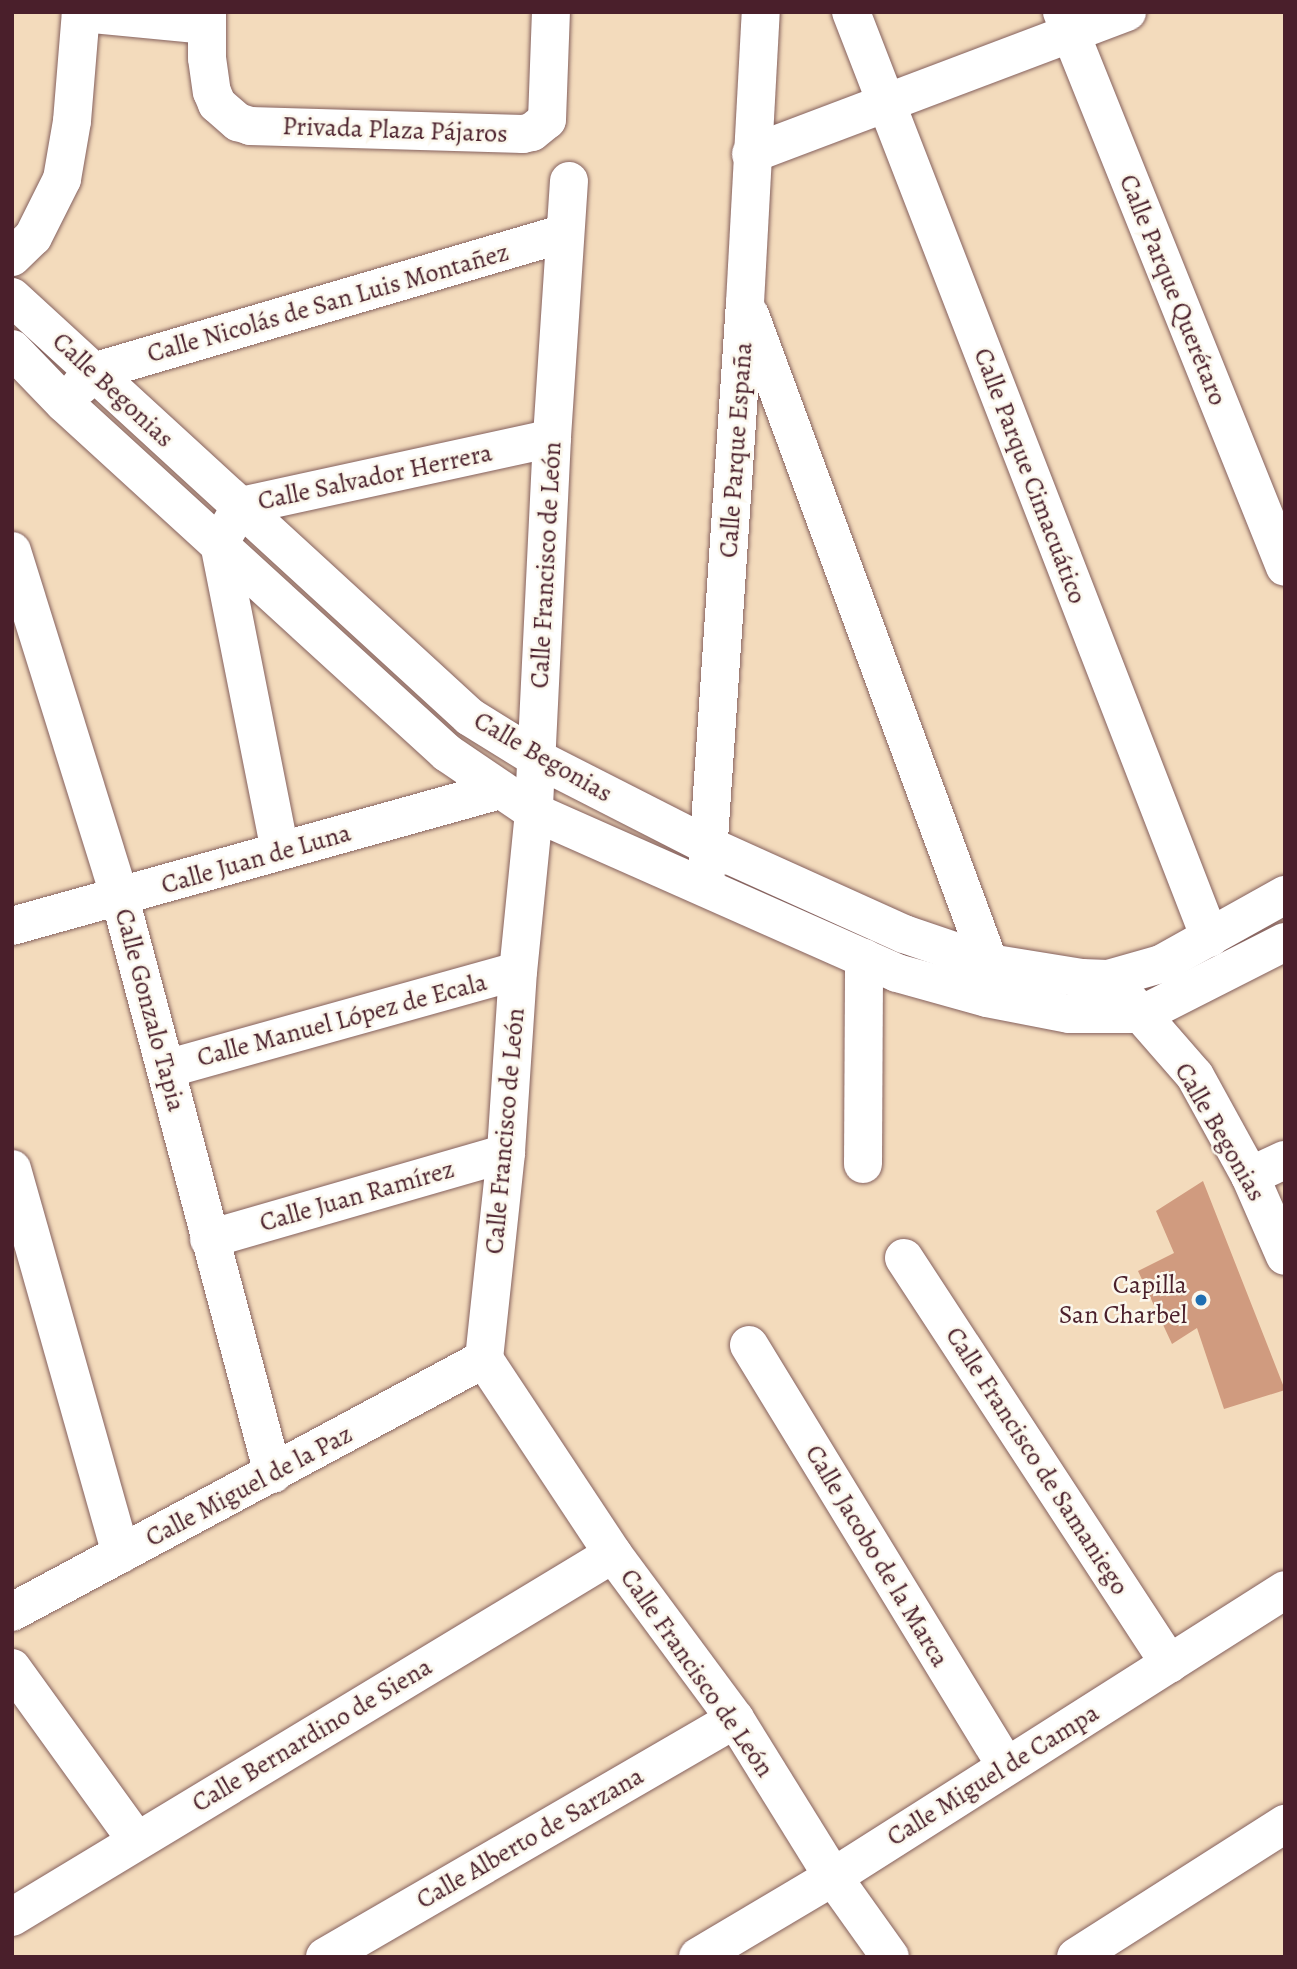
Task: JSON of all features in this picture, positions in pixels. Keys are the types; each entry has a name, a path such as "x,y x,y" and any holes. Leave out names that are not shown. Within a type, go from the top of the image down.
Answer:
{"street":[{"name":"Privada Plaza Pájaros","path":"81,13 207,19 209,69 217,104 238,122 250,126 523,134 532,132 547,120 551,12"},
{"name":"Calle Parque España","path":"706,888 745,303 751,155 761,12"},
{"name":"Calle Parque Cimacuático","path":"851,12 1210,939"},
{"path":"751,155 886,105 1066,23 1127,12"},
{"path":"12,257 33,237 62,179 72,121 81,13"},
{"name":"Calle Parque Querétaro","path":"1066,23 1285,567"},
{"name":"Calle Francisco de León","path":"569,181 563,234 534,812 518,971 506,1153 484,1359 534,1439 613,1554 735,1720 833,1877 890,1957"},
{"name":"Calle Nicolás de San Luis Montañez","path":"64,402 93,372 563,234"},
{"name":"Calle Begonias","path":"12,297 470,718 536,758 709,846 904,934 989,963 1108,979 1143,1014 1195,1076 1250,1176 1285,1256"},
{"path":"745,303 989,963"},
{"name":"Calle Begonias","path":"12,349 64,402 447,753 534,812 897,973 987,998 1069,1014 1143,1014"},
{"name":"Calle Salvador Herrera","path":"219,544 241,506 552,438"},
{"path":"219,544 280,851"},
{"name":"Calle Gonzalo Tapia","path":"12,551 120,898 273,1474"},
{"name":"Calle Juan de Luna","path":"12,926 500,790"},
{"path":"1108,979 1161,964 1285,895"},
{"path":"1143,1014 1285,942"},
{"path":"863,1164 864,958"},
{"name":"Calle Manuel López de Ecala","path":"166,1069 518,971"},
{"name":"Calle Juan Ramírez","path":"209,1239 506,1153"},
{"path":"1250,1176 1285,1160"},
{"path":"12,1169 121,1554"},
{"name":"Calle Francisco de Samaniego","path":"904,1258 1170,1664"},
{"name":"Calle Jacobo de la Marca","path":"749,1345 1006,1766"},
{"name":"Calle Miguel de la Paz","path":"12,1612 484,1359"},
{"name":"Calle Bernardino de Siena","path":"12,1917 613,1554"},
{"name":"Calle Miguel de Campa","path":"698,1957 833,1877 1285,1590"},
{"path":"12,1668 136,1840"},
{"name":"Calle Alberto de Sarzana","path":"326,1957 735,1720"},
{"path":"1076,1957 1285,1824"}],"building":[{"name":"Capilla San Charbel","path":"1203,1181 1285,1390 1224,1409 1197,1328 1172,1344 1138,1271 1174,1253 1156,1211"}],"place":[{"name":"Capilla San Charbel","path":"1201,1300"}]}
